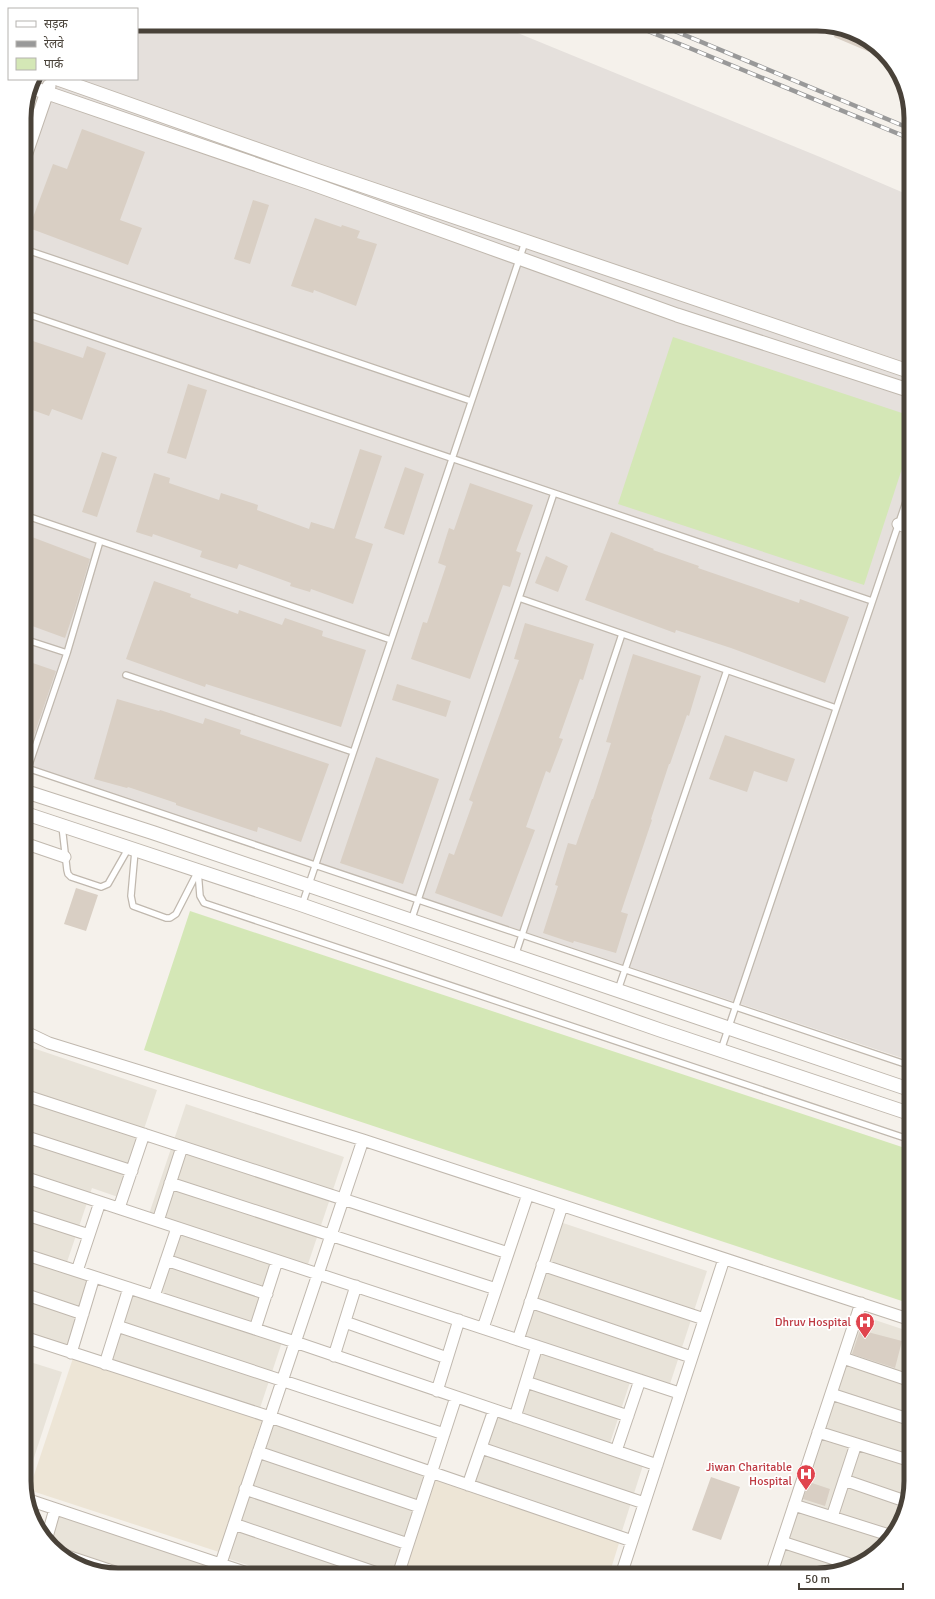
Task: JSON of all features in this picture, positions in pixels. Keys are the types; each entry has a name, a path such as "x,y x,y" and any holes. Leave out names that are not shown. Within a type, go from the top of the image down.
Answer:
{"street":[{"path":"31,139 52,80"},
{"path":"61,80 525,242 904,370"},
{"path":"36,89 310,183 676,315 904,389"},
{"path":"898,524 904,526"},
{"path":"31,793 904,1088"},
{"path":"31,816 302,905 904,1112"},
{"path":"31,845 65,857"},
{"path":"31,1034 49,1043 363,1140 904,1318"},
{"path":"31,1097 508,1253"},
{"path":"119,1208 144,1134"},
{"path":"31,1138 132,1171"},
{"path":"219,1568 363,1140"},
{"path":"158,1221 182,1147"},
{"path":"31,1179 679,1393"},
{"path":"170,1183 331,1234 496,1289"},
{"path":"483,1328 528,1194"},
{"path":"78,1272 100,1202"},
{"path":"518,1340 562,1206"},
{"path":"31,1216 89,1236"},
{"path":"154,1296 177,1228"},
{"path":"31,1256 295,1342 656,1465"},
{"path":"623,1568 679,1393 724,1259"},
{"path":"166,1260 266,1294"},
{"path":"255,1329 278,1261"},
{"path":"542,1265 704,1319"},
{"path":"71,1353 94,1277"},
{"path":"334,1356 356,1286"},
{"path":"105,1364 129,1288"},
{"path":"31,1296 83,1314"},
{"path":"530,1302 691,1357"},
{"path":"773,1568 861,1303"},
{"path":"437,1391 459,1320"},
{"path":"345,1322 448,1358"},
{"path":"117,1326 444,1434"},
{"path":"31,1339 270,1417 632,1541"},
{"path":"514,1417 538,1346"},
{"path":"843,1358 904,1379"},
{"path":"616,1451 640,1380"},
{"path":"526,1382 628,1416"},
{"path":"831,1394 904,1418"},
{"path":"400,1568 456,1397"},
{"path":"468,1485 494,1410"},
{"path":"818,1432 904,1459"},
{"path":"832,1517 856,1444"},
{"path":"481,1448 644,1503"},
{"path":"258,1452 420,1507"},
{"path":"844,1480 902,1500"},
{"path":"246,1489 408,1544"},
{"path":"34,1502 213,1568"},
{"path":"794,1505 886,1534"},
{"path":"49,1532 56,1510"},
{"path":"234,1524 363,1568"},
{"path":"782,1542 846,1563"}],"lane":[{"path":"302,905 314,864 525,242"},
{"path":"31,251 472,401"},
{"path":"31,315 872,601"},
{"path":"411,921 554,493"},
{"path":"721,1050 904,507"},
{"path":"31,517 391,640"},
{"path":"31,753 67,653 100,540"},
{"path":"519,598 836,708"},
{"path":"515,956 622,634"},
{"path":"31,641 67,653"},
{"path":"617,991 727,670"},
{"path":"126,675 353,752"},
{"path":"31,769 904,1064"},
{"path":"62,826 65,857 68,874 71,877 101,887 105,886 108,884 131,850"},
{"path":"131,850 131,896 133,906 166,918 170,918 176,914 198,870"},
{"path":"198,870 200,896 204,903 904,1138"}],"shaded area":[{"path":"138,31 513,31 904,193 904,1059 31,766 31,113 34,96 40,80 138,80"},
{"path":"31,1047 157,1090 121,1198 92,1188 66,1265 94,1275 69,1350 31,1336"},
{"path":"186,1104 344,1157 306,1270 272,1259 248,1330 282,1342 257,1417 100,1364 124,1291 148,1299 173,1225 148,1217"},
{"path":"551,1219 707,1271 670,1384 633,1373 609,1446 645,1459 622,1531 465,1480 489,1407 513,1414 537,1340 514,1332"},
{"path":"857,1314 904,1330 904,1481 901,1503 892,1524 886,1534 870,1550 845,1563 817,1568 773,1568"},
{"path":"73,1358 262,1420 219,1552 32,1491 31,1483"},
{"path":"31,1362 62,1372 31,1467"},
{"path":"273,1415 433,1467 400,1568 257,1568 226,1558"},
{"path":"434,1478 620,1540 611,1568 404,1568"},
{"path":"54,1507 212,1558 209,1568 113,1568 101,1566 80,1559 70,1553 61,1546 47,1530"}],"green space":[{"path":"673,337 904,414 904,462 864,585 618,504"},
{"path":"190,911 904,1148 904,1302 144,1050"}],"building":[{"path":"835,33 855,40 876,55 834,37"},
{"path":"82,129 145,152 120,220 142,228 128,265 31,229 31,223 53,164 67,169"},
{"path":"253,200 269,205 250,264 234,259"},
{"path":"315,218 341,227 342,225 360,231 357,238 377,244 356,306 314,290 313,293 291,286"},
{"path":"31,340 83,358 87,346 106,353 82,420 52,409 49,416 31,410"},
{"path":"188,384 207,390 186,459 167,453"},
{"path":"360,449 382,456 355,538 373,544 353,604 311,589 310,592 290,586 291,583 239,564 237,569 200,557 202,551 153,534 152,537 136,532 154,473 170,478 169,483 219,500 221,493 258,505 257,510 309,529 311,522 334,529"},
{"path":"102,452 117,457 97,517 82,512"},
{"path":"405,467 424,474 404,535 384,528"},
{"path":"470,483 533,505 516,551 521,553 510,587 503,585 470,679 411,659 423,622 427,623 446,566 438,563 449,528 454,530"},
{"path":"611,532 654,549 653,550 699,566 698,568 799,603 800,599 849,617 825,683 731,648 676,630 675,633 585,600"},
{"path":"31,537 90,559 65,638 31,626"},
{"path":"546,556 568,566 558,592 535,583"},
{"path":"154,581 191,594 190,597 238,614 239,610 282,625 285,618 323,631 322,636 366,650 341,727 206,684 205,687 126,659"},
{"path":"525,623 594,644 583,680 580,679 559,738 563,739 550,773 546,771 526,827 535,830 502,917 435,893 449,853 454,855 473,802 469,800 519,660 514,659"},
{"path":"633,654 701,676 689,716 687,715 669,764 621,912 628,914 616,953 574,941 573,943 543,933 558,886 555,885 568,843 576,845 593,799 611,743 606,742"},
{"path":"31,662 56,671 31,744"},
{"path":"397,684 451,701 446,717 392,700"},
{"path":"117,699 159,711 160,710 203,724 205,718 241,730 240,734 329,764 301,842 258,827 257,832 128,787 127,788 94,779"},
{"path":"725,735 795,759 787,782 754,771 747,792 709,779"},
{"path":"376,757 439,779 403,884 340,863"},
{"path":"76,888 98,895 86,931 64,924"},
{"path":"860,1330 902,1341 895,1368 852,1354"},
{"path":"711,1477 740,1487 721,1540 692,1530"},
{"path":"809,1482 830,1489 825,1506 803,1499"}],"railway":[{"path":"648,31 904,136"},
{"path":"675,31 904,126"}],"place":[{"name":"Dhruv Hospital","path":"865,1339"},
{"name":"Jiwan Charitable Hospital","path":"806,1491"}]}
